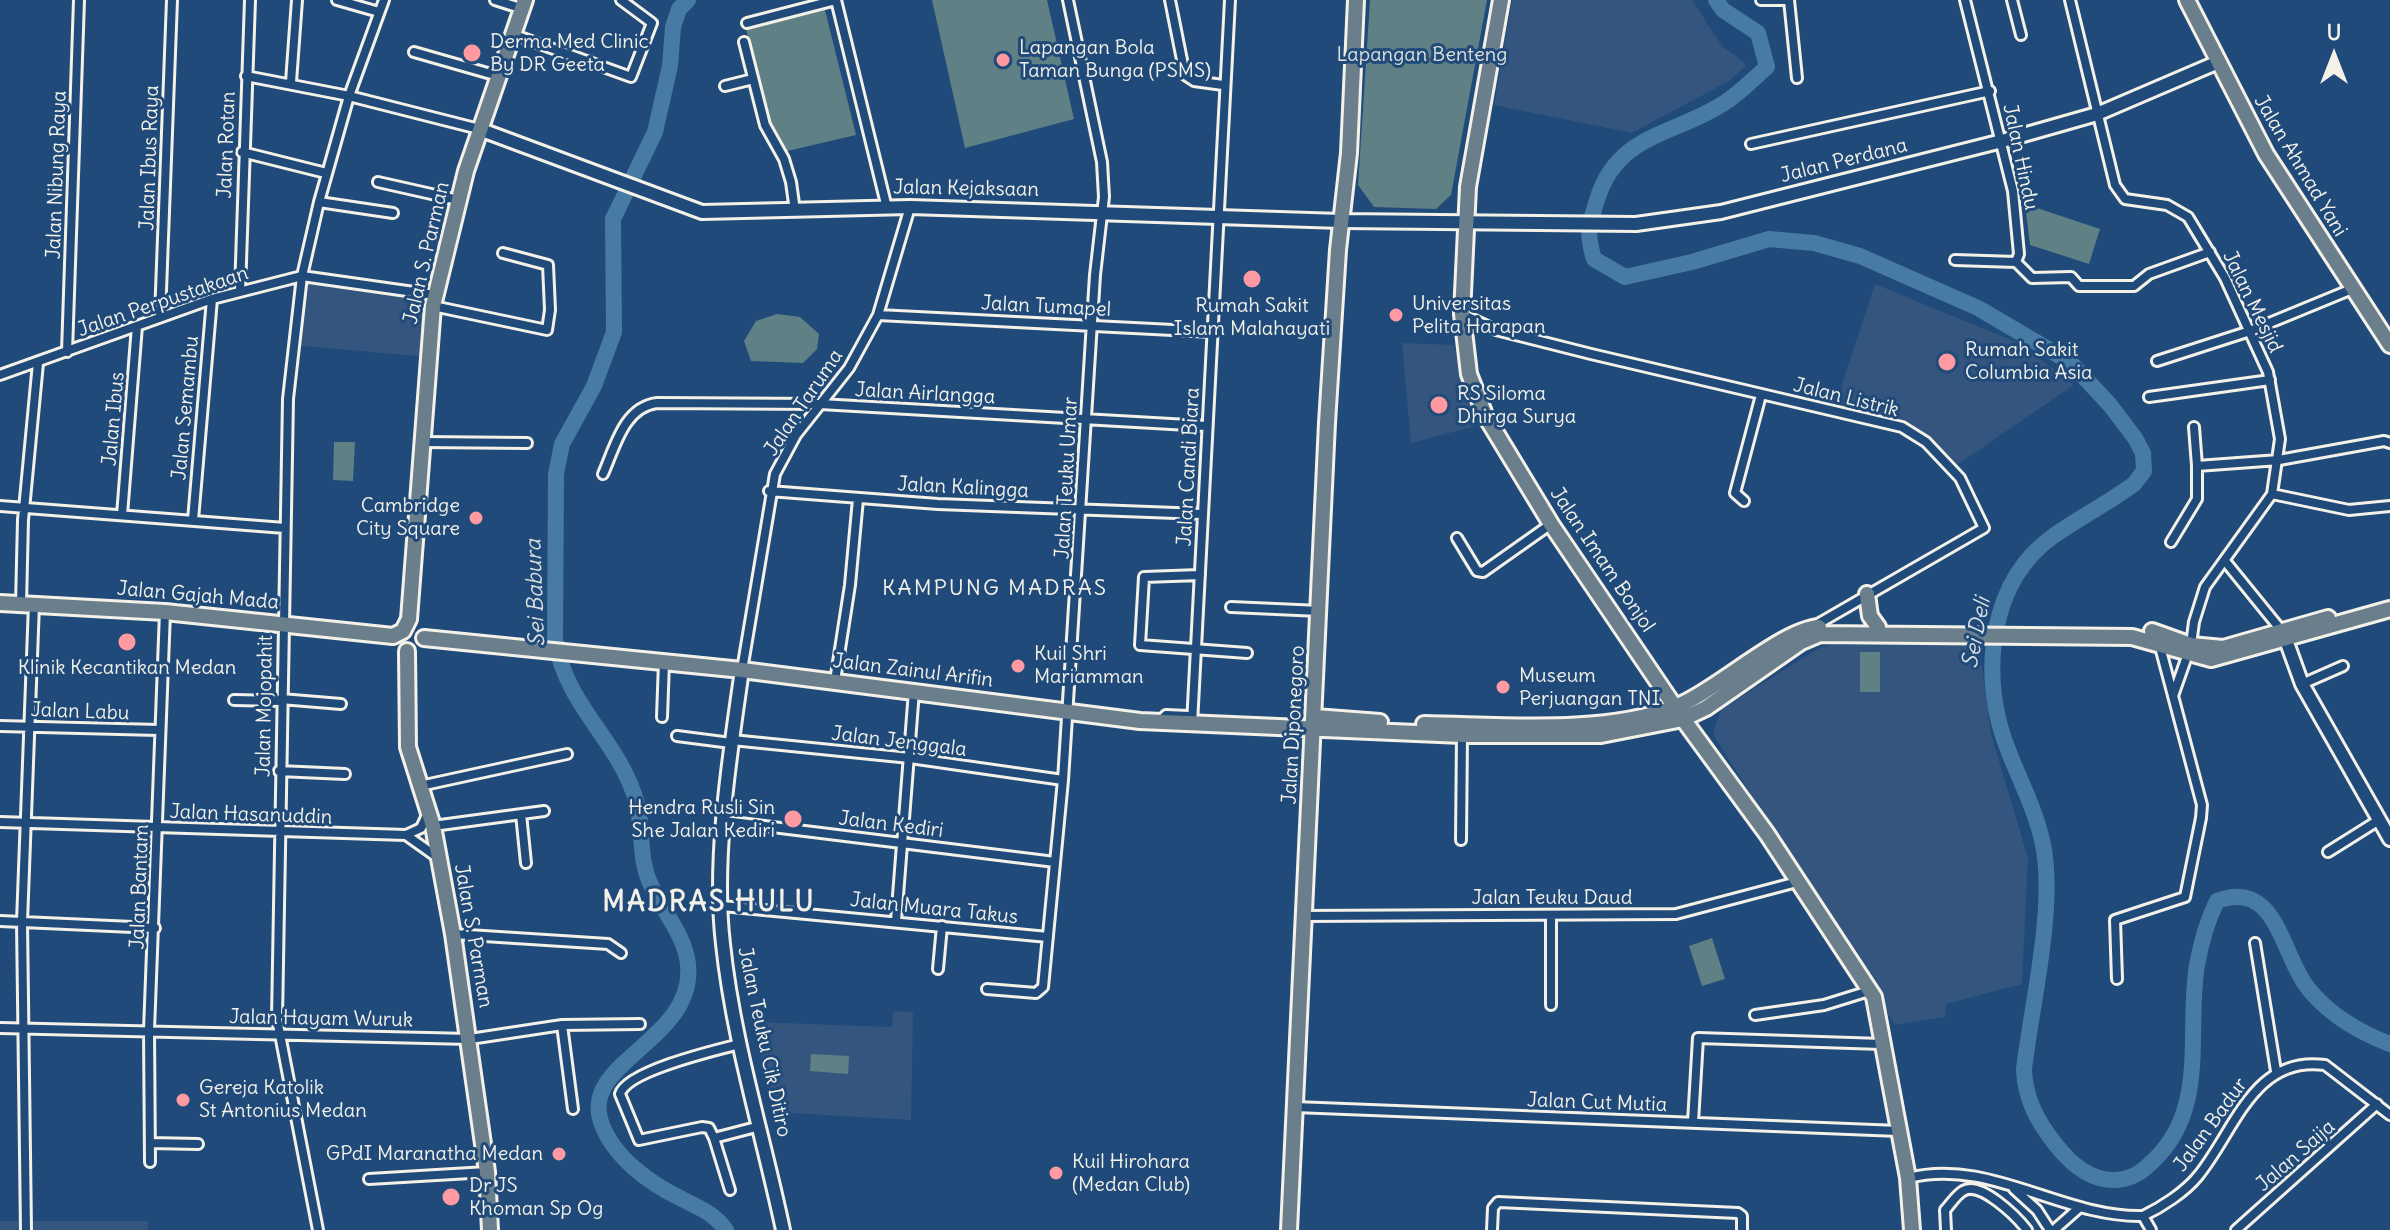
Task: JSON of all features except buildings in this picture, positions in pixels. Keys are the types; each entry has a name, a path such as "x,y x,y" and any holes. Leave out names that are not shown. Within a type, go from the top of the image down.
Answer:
{"main road":[{"name":"Jalan Diponegoro","path":"1289,1230 1327,423 1341,221 1349,153 1356,0"},
{"name":"Jalan Imam Bonjol","path":"1501,0 1473,152 1467,220 1462,314 1469,374 1482,409 1551,524 1679,713 1708,749 1874,997 1908,1178 1912,1230"},
{"name":"Jalan Ahmad Yani","path":"2187,0 2216,63 2266,154 2390,345"},
{"name":"Jalan S. Parman","path":"409,619 434,301 479,129 523,4"},
{"name":"Jalan Perdana","path":"1467,220 1636,224 1721,212 2097,114 2216,63"},
{"name":"Jalan Kejaksaan","path":"479,129 644,193 702,212 910,207 1341,221 1467,220"},
{"path":"1867,594 1870,616 1878,627"},
{"path":"2283,635 2390,601"},
{"name":"Jalan Gajah Mada","path":"0,603 165,612 393,636"},
{"path":"1679,713 1711,704 1801,642 1820,634 2036,632 2132,637 2189,650 2223,648 2390,609"},
{"path":"409,619 424,638 407,651 393,636 403,631 409,619"},
{"path":"1679,713 1812,628 1958,631"},
{"path":"2036,632 2141,628 2189,650"},
{"path":"2283,635 2302,684 2390,839"},
{"name":"Jalan Zainul Arifin","path":"424,638 742,670 1158,722 1192,720 1484,729 1601,724 1679,713"},
{"name":"Jalan S. Parman","path":"407,651 408,747 433,826 453,934 487,1172 490,1230"},
{"name":"Jalan Teuku Cik Ditiro","path":"742,670 724,821 722,943 740,1044 783,1230"},
{"path":"1708,749 1703,733 1711,704"},
{"name":"Jalan Zainul Arifin","path":"1315,724 1462,735 1484,729"}],"street":[{"name":"Jalan Nibung Raya","path":"67,352 79,0"},
{"name":"Jalan Ibus Raya","path":"160,317 172,0"},
{"name":"Jalan Rotan","path":"240,291 242,152 250,0"},
{"path":"291,82 297,0"},
{"path":"337,0 379,12"},
{"name":"Jalan Mojopahit","path":"318,1230 278,1035 279,771 288,399 302,276 319,202 349,96 384,0"},
{"path":"495,0 523,4"},
{"path":"512,34 631,77 652,23 621,0"},
{"path":"747,23 836,0 887,208"},
{"name":"Jalan Teuku Umar","path":"987,989 1036,993 1044,984 1063,780 1092,325 1103,211 1102,162 1068,0"},
{"path":"1170,0 1185,75 1194,81 1223,85"},
{"name":"Jalan Candi Biara","path":"1192,720 1223,85 1230,0"},
{"path":"1761,0 1787,0 1797,78"},
{"name":"Jalan Hindu","path":"1965,0 2002,141 2018,227 2019,254 2016,262"},
{"path":"2012,0 2021,35"},
{"name":"Jalan Mesjid","path":"2070,0 2119,193 2132,201 2167,205 2182,212 2210,252 2250,331 2270,380 2280,439 2272,494 2199,602 2189,650 2173,696"},
{"path":"744,42 765,125 787,171 795,211"},
{"path":"414,52 498,76"},
{"path":"246,76 291,82 479,129"},
{"path":"725,86 753,79"},
{"path":"1751,144 1990,91"},
{"path":"242,152 326,173"},
{"path":"378,182 458,200"},
{"path":"319,202 393,213"},
{"name":"Jalan Taruma","path":"742,670 769,491 796,435 849,368 878,315 910,207"},
{"path":"1955,260 2016,262 2032,278 2071,277 2079,286 2119,287 2134,286 2149,274 2210,252"},
{"name":"Jalan Perpustakaan","path":"0,375 212,299 302,276 434,301 547,330 550,310 548,265 503,253"},
{"path":"2157,361 2250,331 2352,289"},
{"name":"Jalan Semambu","path":"193,520 212,299"},
{"name":"Jalan Listrik","path":"1462,314 1496,330 1761,395 1850,412 1902,427 1926,442 1960,478 1984,528 1812,628"},
{"name":"Jalan Tumapel","path":"878,315 1212,332"},
{"name":"Jalan Ibus","path":"122,515 137,326"},
{"path":"26,1230 22,922 30,727 24,508 38,363"},
{"path":"2149,397 2270,380"},
{"path":"1744,501 1735,493 1761,395"},
{"name":"Jalan Airlangga","path":"603,474 622,430 642,407 657,403 820,404 1206,426"},
{"path":"2171,542 2197,499 2194,427"},
{"path":"2197,466 2279,460 2384,441 2390,443"},
{"path":"421,442 527,443"},
{"name":"Jalan Kalingga","path":"769,491 858,499 1202,514"},
{"path":"2272,494 2349,510 2390,506"},
{"path":"835,681 850,585 858,499"},
{"path":"0,506 285,528"},
{"path":"1457,538 1477,571 1483,572 1551,524"},
{"path":"2225,561 2283,635"},
{"path":"1200,575 1144,577 1139,643 1144,647 1247,653"},
{"path":"1231,607 1320,611"},
{"name":"Jalan Bantam","path":"150,1162 149,1030 165,612"},
{"path":"2117,979 2115,920 2182,899 2197,848 2202,805 2159,643"},
{"path":"662,717 664,662"},
{"path":"2302,684 2343,666"},
{"path":"896,921 914,691"},
{"path":"234,700 341,704"},
{"name":"Jalan Labu","path":"0,726 159,730"},
{"path":"1461,840 1462,735"},
{"name":"Jalan Jenggala","path":"677,736 910,758 1063,780"},
{"path":"420,786 567,754"},
{"path":"279,771 345,774"},
{"path":"406,835 426,823 428,806"},
{"path":"433,826 544,811"},
{"path":"521,814 526,863"},
{"path":"2328,852 2379,820"},
{"name":"Jalan Kediri","path":"724,821 1055,862"},
{"name":"Jalan Hasanuddin","path":"0,822 406,835"},
{"path":"406,835 424,844 440,861"},
{"name":"Jalan Teuku Daud","path":"1303,916 1676,914 1797,882"},
{"name":"Jalan Muara Takus","path":"722,906 1048,937"},
{"path":"1551,915 1551,1005"},
{"path":"0,921 155,928"},
{"path":"938,969 942,926"},
{"path":"453,934 608,944 621,953"},
{"path":"2255,943 2276,1071"},
{"path":"1755,1015 1824,1005 1869,991"},
{"name":"Jalan Hayam Wuruk","path":"0,1028 470,1039 562,1025 640,1024"},
{"path":"562,1025 573,1109"},
{"path":"1693,1122 1698,1038 1882,1044"},
{"path":"730,1190 709,1128 639,1140 620,1094 621,1089 684,1059 740,1044"},
{"name":"Jalan Badur","path":"2143,1216 2159,1208 2197,1178 2259,1084 2276,1071 2325,1065 2390,1115"},
{"name":"Jalan Saija","path":"2236,1230 2377,1104"},
{"name":"Jalan Cut Mutia","path":"1295,1107 1899,1131"},
{"path":"714,1138 761,1126"},
{"path":"150,1143 198,1144"},
{"path":"369,1179 487,1172"},
{"path":"1908,1178 1942,1172 2008,1184 2080,1207 2143,1216 2151,1230"},
{"path":"2008,1184 2027,1199 2052,1230 2080,1207"},
{"path":"1946,1230 1945,1210 1962,1191 1971,1188 1980,1190 2014,1214 2027,1230"},
{"path":"1492,1230 1493,1208 1498,1202 1738,1213 1743,1220 1742,1230"}],"shaded area":[{"path":"1512,0 1692,0 1722,46 1745,63 1745,67 1729,81 1632,133 1494,105"},
{"path":"303,276 435,295 427,357 293,345"},
{"name":"Rumah Sakit Columbia Asia","path":"1875,284 2021,344 2074,385 1957,465 1949,455 1902,426 1843,408 1842,384"},
{"name":"RS Siloma Dhirga Surya","path":"1402,343 1454,345 1476,426 1411,443"},
{"path":"1835,644 1979,645 1991,734 2028,858 2022,984 1946,1004 1945,1017 1895,1025 1713,734 1721,709 1819,648"},
{"path":"893,1011 913,1012 911,1120 772,1112 754,1022 892,1027"},
{"path":"0,1221 148,1221 148,1230 0,1230"}],"green space":[{"name":"Lapangan Bola Taman Bunga (PSMS)","path":"932,0 1047,0 1074,119 965,148"},
{"name":"Lapangan Benteng","path":"1370,0 1487,0 1451,195 1436,209 1374,207 1358,185"},
{"path":"824,6 856,135 783,152 772,137 745,25"},
{"path":"2025,204 2100,229 2089,264 2030,245"},
{"path":"777,314 800,317 819,334 817,349 803,363 751,361 744,341 756,321"},
{"path":"334,442 355,442 353,481 333,480"},
{"path":"1860,652 1880,652 1880,692 1860,692"},
{"path":"1712,938 1725,979 1702,986 1689,946"},
{"path":"811,1054 849,1056 848,1074 810,1071"}],"waterway":[{"name":"Sei Babura","path":"688,0 679,9 673,27 670,66 655,132 613,219 614,332 594,386 562,444 556,474 555,639 569,683 615,755 634,794 646,872 682,943 688,964 686,990 675,1013 607,1082 599,1101 601,1122 614,1147 634,1168 670,1193 711,1215 726,1230"},
{"name":"Sei Deli","path":"1716,0 1723,10 1758,33 1767,67 1724,103 1650,138 1619,161 1606,178 1592,217 1589,236 1594,259 1625,277 1692,262 1769,239 1814,243 1860,256 1978,308 2070,362 2110,405 2143,453 2144,471 2134,484 2052,537 2031,555 2004,601 1996,628 1993,655 1996,710 2044,850 2044,930 2024,1069 2030,1100 2043,1127 2075,1165 2107,1180 2136,1174 2153,1161 2171,1140 2189,1094 2197,965 2217,901 2238,897 2254,901 2266,911 2276,926 2312,993 2348,1023 2390,1044"}],"place":[{"name":"Derma Med Clinic By DR Geeta","path":"472,53"},
{"name":"Lapangan Bola Taman Bunga (PSMS)","path":"1003,60"},
{"name":"Rumah Sakit Islam Malahayati","path":"1252,279"},
{"name":"Universitas Pelita Harapan","path":"1396,315"},
{"name":"Rumah Sakit Columbia Asia","path":"1947,362"},
{"name":"RS Siloma Dhirga Surya","path":"1439,405"},
{"name":"Cambridge City Square","path":"476,518"},
{"name":"Klinik Kecantikan Medan","path":"127,642"},
{"name":"Kuil Shri Mariamman","path":"1018,666"},
{"name":"Museum Perjuangan TNI","path":"1503,687"},
{"name":"Hendra Rusli Sin She Jalan Kediri","path":"793,819"},
{"name":"Gereja Katolik St Antonius Medan","path":"183,1100"},
{"name":"GPdI Maranatha Medan","path":"559,1154"},
{"name":"Kuil Hirohara (Medan Club)","path":"1056,1173"},
{"name":"Dr JS Khoman Sp Og","path":"451,1197"}],"district":[{"name":"KAMPUNG MADRAS","path":"995,589"},
{"name":"MADRAS HULU","path":"709,903"}]}
